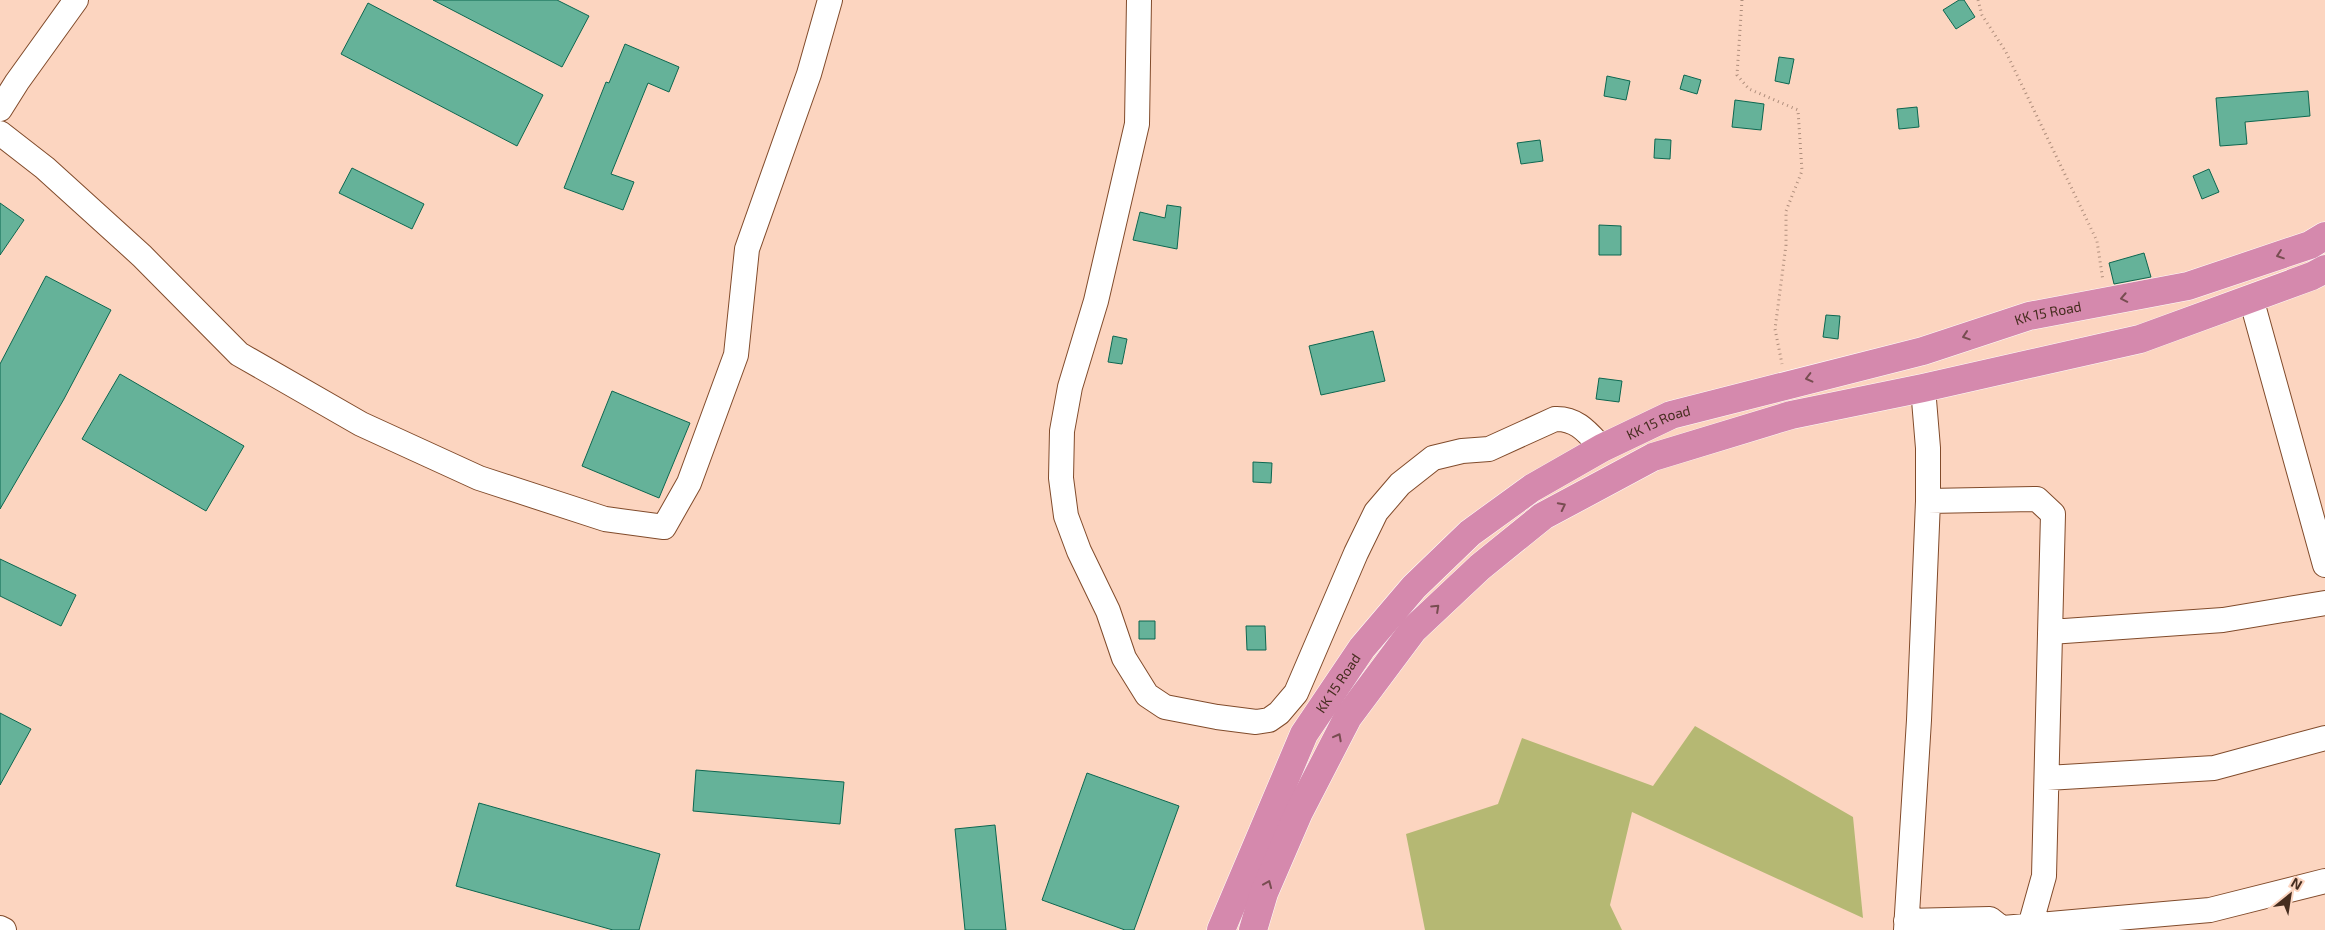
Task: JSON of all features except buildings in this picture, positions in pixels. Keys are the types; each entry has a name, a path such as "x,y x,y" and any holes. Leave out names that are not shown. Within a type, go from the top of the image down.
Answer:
{"highway":[{"name":"KK 15 Road","path":"1221,930 1304,734 1362,648 1414,587 1470,533 1532,488 1602,448 1671,415 1786,384 1923,351 2029,316 2188,286 2310,245 2325,236"},
{"name":"KK 15 Road","path":"1253,930 1264,893 1299,812 1348,717 1413,630 1480,567 1536,521 1653,457 1790,416 2140,339 2312,276 2325,269"}],"street":[{"path":"0,109 76,0"},
{"path":"0,133 45,168 142,256 239,354 361,424 479,478 605,520 664,527 689,483 736,355 747,250 809,74 830,0"},
{"path":"1139,0 1137,124 1096,301 1070,387 1062,431 1060,478 1066,516 1079,551 1108,611 1124,658 1147,695 1165,706 1217,718 1256,722 1269,720 1279,713 1296,693 1356,553 1376,512 1407,479 1433,458 1462,451 1488,449 1555,420 1566,419 1575,422 1602,448"},
{"path":"2251,298 2325,565"},
{"path":"1924,388 1928,448 1928,501 1919,720 1906,926 1990,919 2003,929 2210,910 2325,881"},
{"path":"1928,501 2037,499 2053,514 2044,876 2030,926"},
{"path":"2050,632 2223,620 2325,603"},
{"path":"2047,778 2214,768 2325,738"},
{"path":"0,928 4,930"}],"path":[{"path":"1742,0 1737,75 1749,89 1798,110 1802,171 1786,211 1786,245 1776,329 1786,384"},
{"path":"1978,0 1982,16 2010,60 2097,242 2106,301"}],"green space":[{"path":"1695,726 1853,817 1863,918 1632,812 1610,905 1622,930 1425,930 1406,834 1498,804 1522,738 1653,786"}]}
